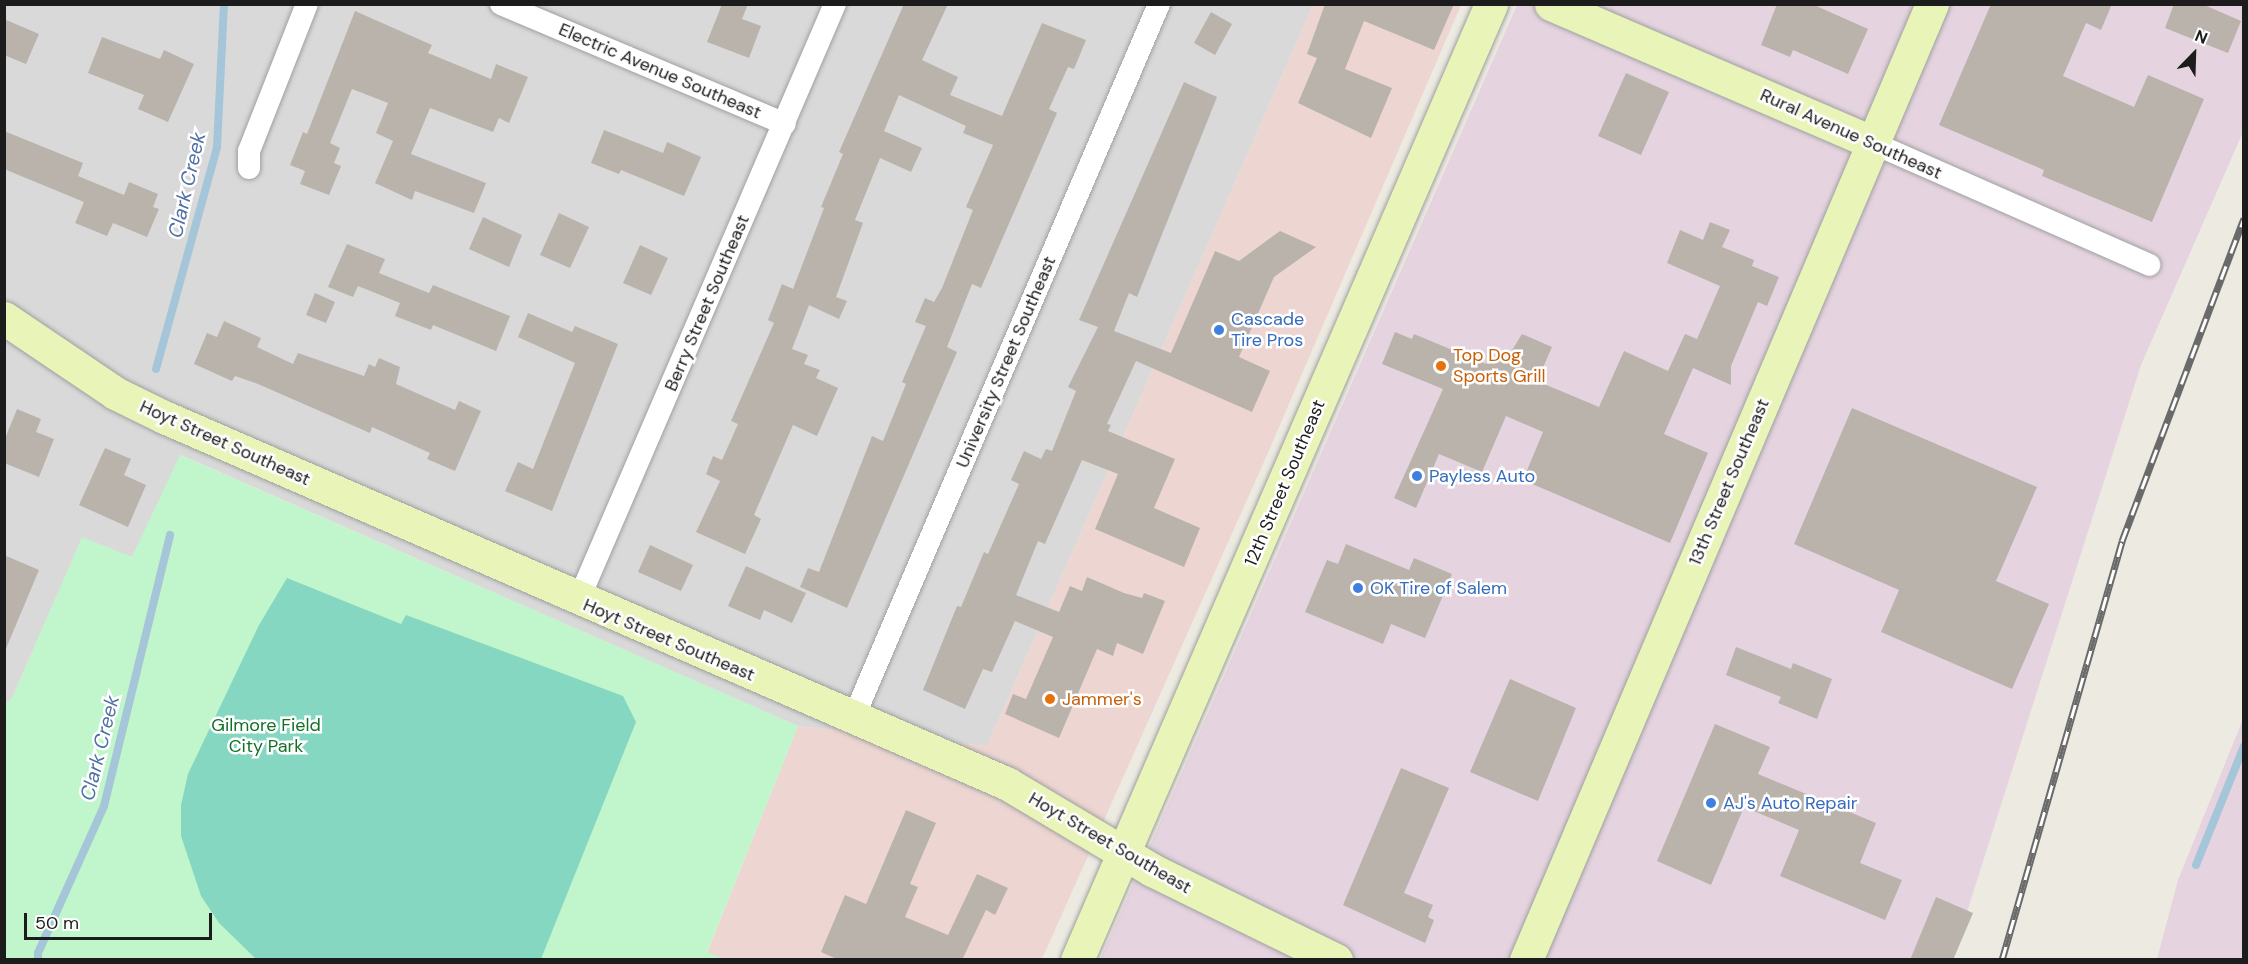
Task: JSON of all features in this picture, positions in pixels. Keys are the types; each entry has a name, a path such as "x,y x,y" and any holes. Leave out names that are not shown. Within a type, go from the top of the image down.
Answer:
{"main road":[{"name":"12th Street Southeast","path":"1077,960 1125,854 1491,4"},
{"name":"Rural Avenue Southeast","path":"1551,4 1873,143"},
{"name":"13th Street Southeast","path":"1526,960 1932,4"},
{"name":"Hoyt Street Southeast","path":"4,318 115,393 164,417 578,601 1008,784 1125,854 1336,960"}],"street":[{"path":"249,168 249,151 307,4"},
{"name":"Electric Avenue Southeast","path":"501,4 785,124"},
{"name":"Berry Street Southeast","path":"578,601 835,4"},
{"name":"University Street Southeast","path":"853,719 1159,4"},
{"name":"Rural Avenue Southeast","path":"1873,143 2149,265"}],"shaded area":[{"path":"5,5 1313,5 987,746 798,726 181,455 132,557 82,538 12,698 5,705"},
{"path":"1313,5 1461,5 1267,455 1042,959 724,960 707,953 798,726 987,746"},
{"path":"1517,5 2243,5 2243,132 2141,365 1952,959 1100,960"},
{"path":"2243,719 2243,959 2157,959 2178,880"}],"green space":[{"name":"Gilmore Field City Park","path":"180,455 798,726 707,952 724,959 5,960 5,705 12,698 82,537 132,557"},
{"path":"287,578 401,624 406,615 623,696 636,722 541,959 256,959 219,923 201,896 181,836 181,805 188,774 259,625"}],"building":[{"path":"722,4 748,4 742,19 761,26 749,58 707,42"},
{"path":"904,4 948,4 922,60 958,77 950,95 1002,116 1042,23 1086,40 1074,69 1068,67 1049,109 1057,113 981,288 972,284 947,347 957,352 847,608 800,587 808,568 819,572 872,436 883,441 906,384 902,382 926,326 915,322 925,298 934,302 942,288 973,210 966,207 993,145 963,133 966,126 899,95 884,131 922,148 911,172 880,158 855,220 863,223 836,297 847,301 839,319 809,305 792,349 808,355 804,364 820,370 816,378 838,388 817,436 793,425 754,515 761,519 745,554 696,532 720,481 706,474 713,456 722,460 738,424 731,421 774,323 768,320 782,284 793,289 824,208 821,207 843,154 839,152"},
{"path":"1325,4 1454,4 1434,50 1364,21 1345,69 1392,88 1371,138 1298,103 1317,58 1307,54"},
{"path":"1777,4 1812,4 1868,29 1848,74 1793,50 1790,57 1761,45"},
{"path":"1991,4 2112,4 2101,30 2086,23 2063,76 2134,107 2148,75 2204,99 2152,222 2042,176 2044,170 1939,125"},
{"path":"2174,4 2202,4 2241,21 2228,53 2165,28"},
{"path":"355,11 432,45 428,53 491,79 496,64 528,77 509,123 499,118 493,132 430,108 411,154 486,183 474,213 415,191 412,200 375,183 393,141 376,133 388,103 352,89 330,143 340,148 334,163 341,166 329,195 300,184 305,171 290,165 303,132 307,134"},
{"path":"1211,12 1232,24 1215,55 1194,43"},
{"path":"4,19 39,34 26,64 4,55"},
{"path":"102,37 160,59 164,50 194,64 168,122 138,109 144,95 88,73"},
{"path":"1626,73 1669,92 1641,155 1598,136"},
{"path":"1184,82 1217,97 1137,297 1129,293 1114,331 1171,353 1215,251 1239,261 1280,231 1316,247 1274,277 1239,357 1270,371 1252,412 1136,361 1107,424 1111,425 1108,431 1175,459 1154,508 1200,528 1184,567 1095,529 1118,474 1082,460 1045,544 1038,541 1016,595 1059,612 1070,586 1082,591 1087,577 1124,593 1142,598 1144,593 1165,601 1143,654 1117,643 1113,656 1097,649 1059,738 1005,714 1013,694 1026,699 1053,637 1015,621 992,672 983,669 965,709 923,690 957,606 961,607 984,552 988,554 1019,484 1011,480 1024,451 1041,459 1046,449 1052,451 1076,391 1068,387 1098,327 1079,320"},
{"path":"604,130 663,153 667,142 701,157 684,196 621,170 619,174 591,163"},
{"path":"4,131 83,163 78,176 124,195 129,182 158,194 153,207 159,209 147,237 113,223 107,236 75,223 84,202 4,169"},
{"path":"559,213 589,227 570,268 540,255"},
{"path":"483,217 522,235 509,267 469,249"},
{"path":"1710,222 1730,230 1722,247 1754,260 1752,266 1779,277 1767,306 1758,302 1731,366 1731,385 1693,368 1664,434 1708,453 1670,543 1523,480 1543,432 1506,416 1482,472 1439,454 1416,508 1394,498 1443,389 1382,364 1395,332 1412,339 1414,334 1486,364 1489,356 1504,363 1522,334 1552,347 1537,381 1599,407 1624,351 1668,371 1685,334 1697,339 1720,286 1667,263 1680,230 1703,240"},
{"path":"347,244 385,259 379,273 429,293 433,285 510,316 496,351 433,325 431,330 395,316 400,303 358,286 353,297 328,287"},
{"path":"640,245 668,258 651,295 623,283"},
{"path":"315,293 335,302 326,323 306,315"},
{"path":"528,313 572,332 575,326 618,344 552,511 505,491 518,462 533,469 575,363 518,337"},
{"path":"224,321 261,338 257,347 293,364 298,353 364,376 369,364 375,367 379,358 400,367 396,384 455,410 459,401 481,411 455,471 427,459 430,453 372,427 370,433 258,384 235,376 232,381 194,364 207,333 217,337"},
{"path":"1852,408 2037,487 1996,581 2049,604 2012,689 1881,632 1899,590 1794,544"},
{"path":"17,409 41,419 36,432 54,439 39,477 4,463 4,441"},
{"path":"105,448 131,459 124,475 146,485 128,527 79,505"},
{"path":"1346,544 1409,570 1414,558 1452,574 1425,638 1391,624 1383,644 1305,612 1327,560 1338,564"},
{"path":"650,545 693,565 681,591 638,572"},
{"path":"4,555 39,570 5,651 4,651"},
{"path":"746,566 806,593 792,623 764,610 760,620 728,606"},
{"path":"1736,647 1791,669 1793,663 1832,679 1817,719 1778,703 1781,697 1726,675"},
{"path":"1510,679 1576,708 1538,801 1470,772"},
{"path":"1715,724 1770,747 1758,774 1876,823 1860,863 1902,880 1885,920 1780,876 1799,830 1744,807 1711,885 1657,861"},
{"path":"1401,768 1449,788 1404,893 1433,905 1428,917 1434,920 1425,943 1343,905"},
{"path":"906,810 936,823 910,884 918,887 905,917 948,935 977,874 1008,888 995,915 986,910 962,960 839,960 821,952 845,895 866,904"},
{"path":"1936,897 1973,913 1953,960 1910,960"}],"waterway":[{"name":"Clark Creek","path":"156,369 217,147 224,4"},
{"name":"Clark Creek","path":"38,960 38,953 104,806 170,535"},
{"path":"2196,865 2244,746"}],"railway":[{"path":"2002,960 2122,541 2244,218"}],"place":[{"name":"Cascade Tire Pros","path":"1219,330"},
{"name":"Top Dog Sports Grill","path":"1441,366"},
{"name":"Payless Auto","path":"1417,476"},
{"name":"OK Tire of Salem","path":"1358,588"},
{"name":"Jammer's","path":"1050,699"},
{"name":"AJ's Auto Repair","path":"1711,803"}]}
